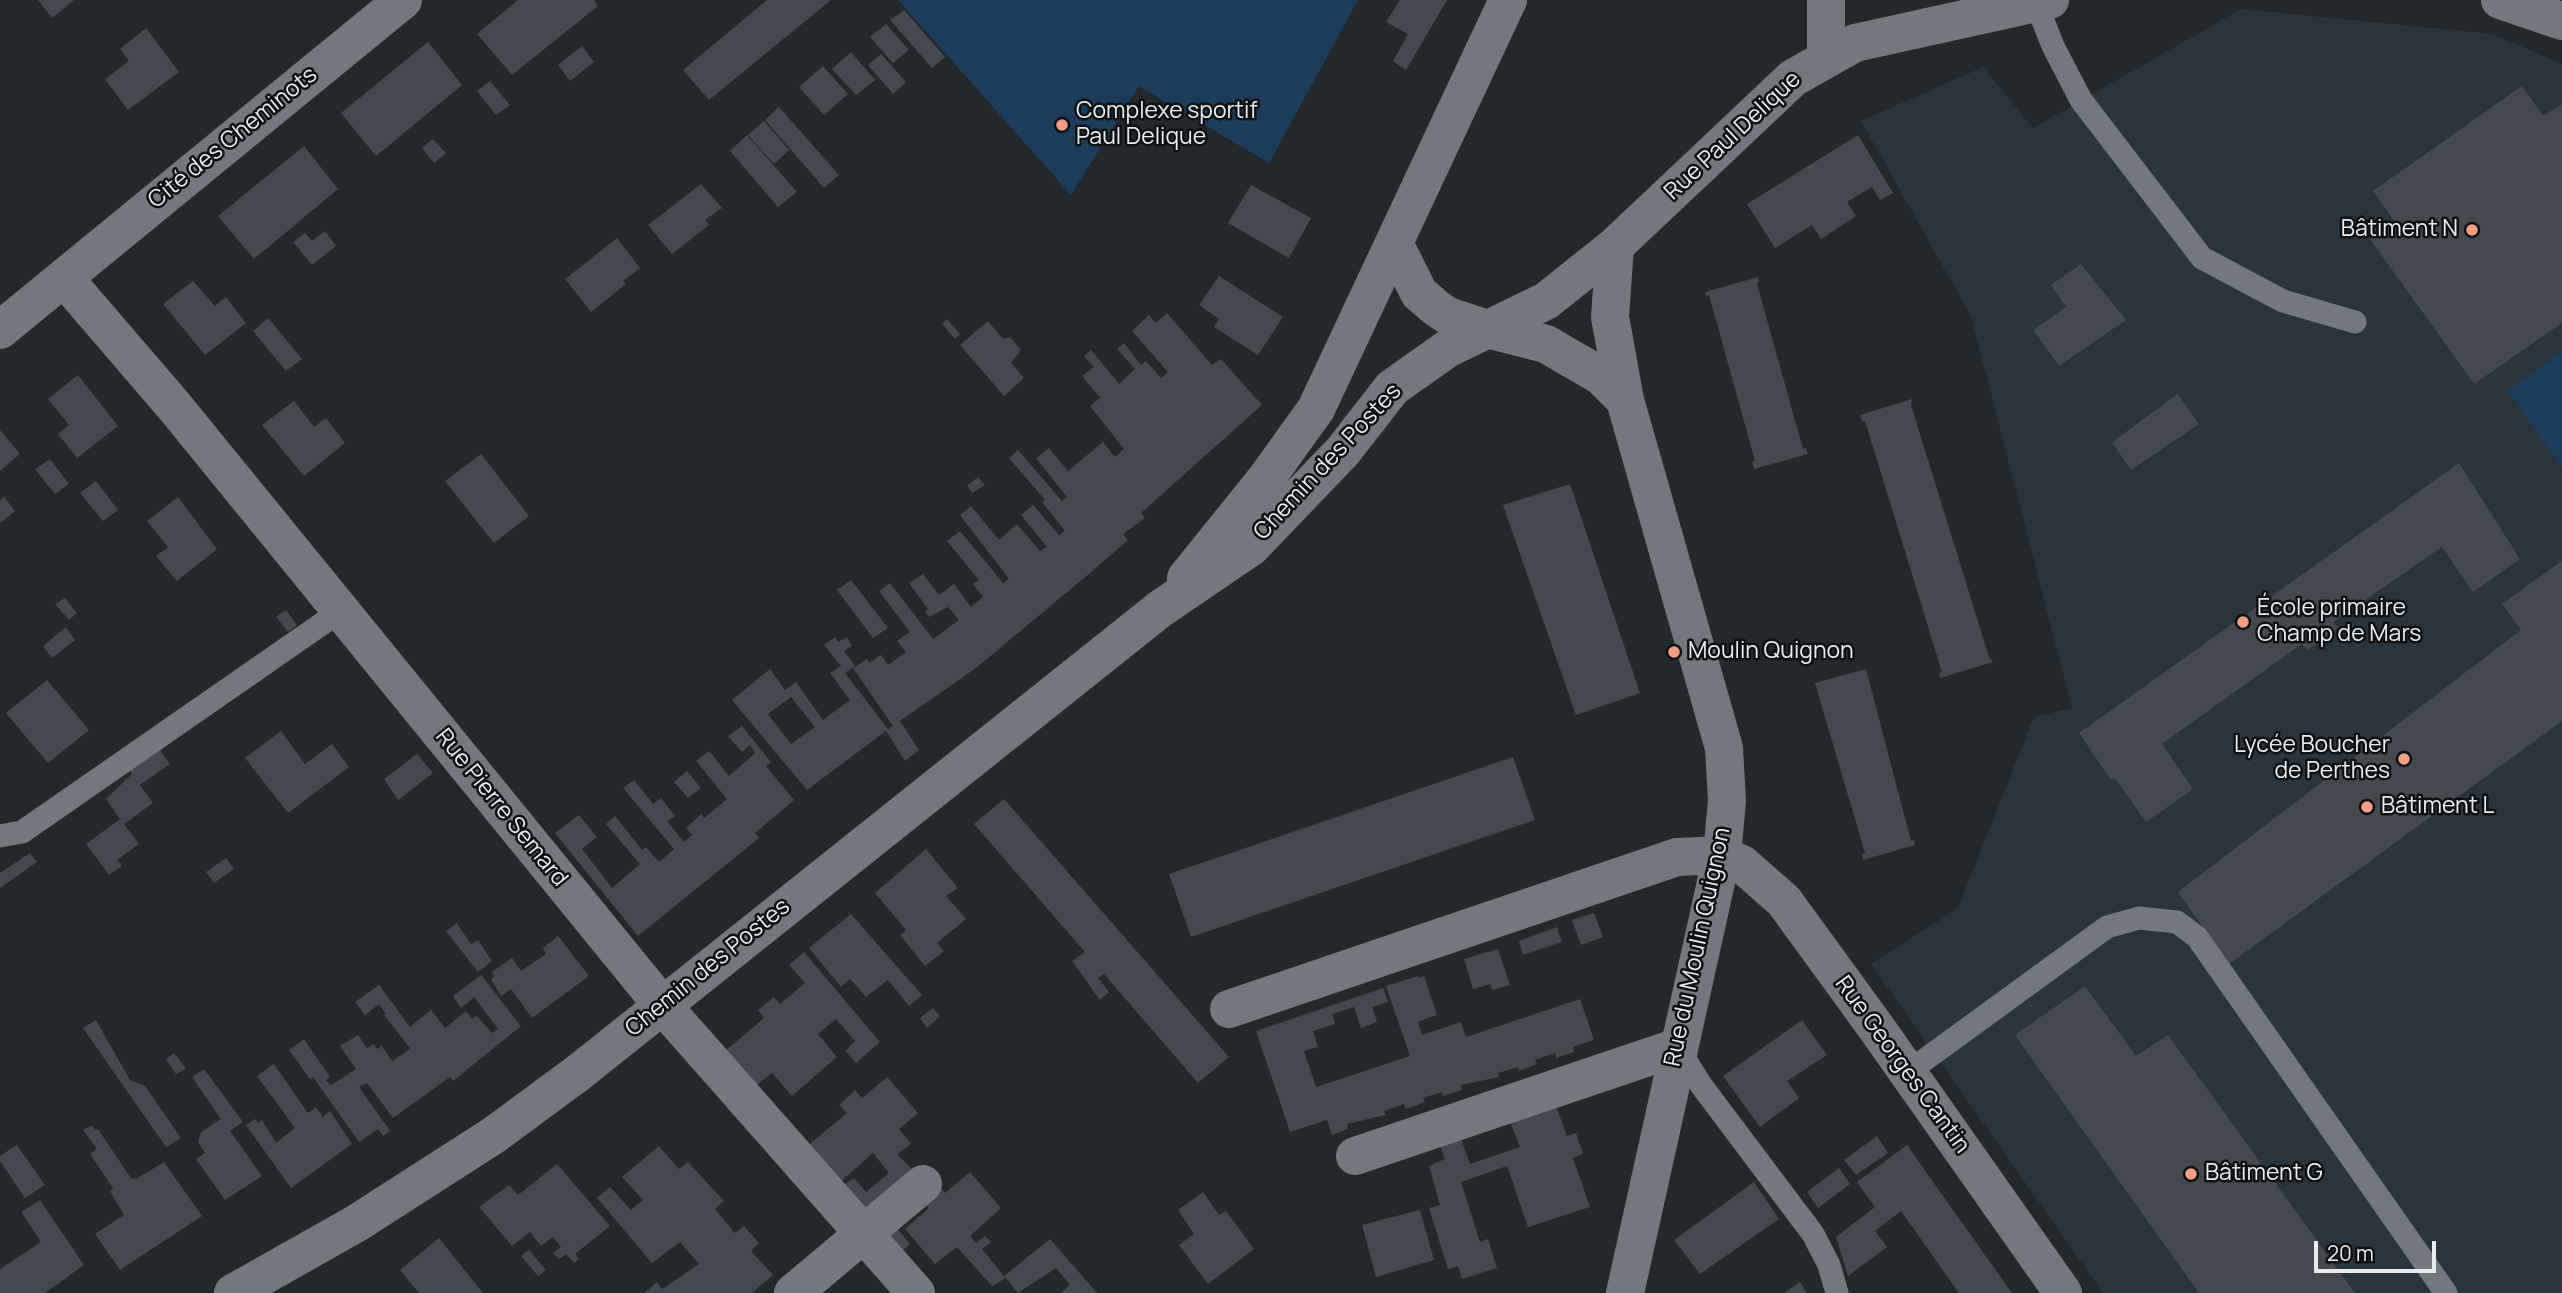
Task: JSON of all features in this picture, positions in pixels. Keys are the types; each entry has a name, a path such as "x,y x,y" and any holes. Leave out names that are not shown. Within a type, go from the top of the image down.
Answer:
{"street":[{"name":"Cité des Cheminots","path":"0,330 403,0"},
{"name":"Chemin des Postes","path":"1160,609 1265,480 1316,409 1508,0"},
{"path":"1825,0 1826,56"},
{"path":"1941,0 2025,3"},
{"path":"2500,0 2562,21"},
{"name":"Rue Paul Delique","path":"1491,330 1546,301 1615,246 1793,78 1826,56 1855,43 2025,3"},
{"path":"1394,243 1415,287 1435,307 1448,316 1491,330"},
{"name":"Rue du Moulin Quignon","path":"1615,246 1610,317 1625,400 1724,748 1727,801 1722,855 1625,1293"},
{"path":"64,278 174,406 339,611"},
{"name":"Chemin des Postes","path":"233,1293 357,1223 494,1135 663,1005 1160,609 1251,547 1343,451 1392,388 1447,349 1491,330"},
{"name":"Rue du Moulin Quignon","path":"1491,330 1546,344 1576,359 1601,376 1625,400"},
{"name":"Rue Pierre Semard","path":"339,611 663,1005 916,1293"},
{"path":"1228,1009 1677,857 1722,855"},
{"name":"Rue Georges Cantin","path":"1722,855 1742,864 1784,901 2063,1293"},
{"path":"1355,1156 1678,1047"},
{"path":"793,1293 923,1184"}],"lane":[{"path":"2025,3 2053,47 2081,100 2202,258 2283,301 2355,322"},
{"path":"0,836 22,832 339,611"},
{"path":"1908,1072 2107,927 2139,918 2177,922 2197,937 2446,1293"},
{"path":"1678,1047 1701,1085 1814,1234 1829,1265 1837,1293"}],"shaded area":[{"name":"Complexe sportif Paul Delique","path":"898,0 1358,0 1269,163 1139,86 1071,195"},
{"name":"Lycée Boucher de Perthes","path":"2241,9 2493,34 2562,64 2562,1293 2103,1293 1871,964 1958,908 2034,717 2072,708 1971,316 1861,121 1983,67 2033,128"},
{"path":"2562,351 2562,468 2508,391"}],"building":[{"path":"38,0 74,0 52,18"},
{"path":"518,0 594,0 598,6 512,75 477,34"},
{"path":"767,0 831,0 709,100 683,70"},
{"path":"1400,0 1447,0 1406,70 1393,61 1408,34 1386,22"},
{"path":"904,10 945,57 932,68 890,20"},
{"path":"886,24 909,50 893,63 870,37"},
{"path":"146,28 179,72 128,110 105,79 129,61 120,49"},
{"path":"428,42 462,85 376,156 341,113"},
{"path":"582,46 594,62 570,81 558,65"},
{"path":"851,52 875,80 856,95 832,69"},
{"path":"881,54 906,82 893,94 868,65"},
{"path":"823,66 848,94 824,115 799,87"},
{"path":"490,81 510,105 496,115 477,91"},
{"name":"Bâtiment N","path":"2522,86 2543,116 2562,104 2562,323 2474,384 2370,239 2395,222 2373,191"},
{"path":"779,107 839,175 824,188 765,120"},
{"path":"764,121 789,150 774,164 748,135"},
{"path":"747,135 797,192 778,207 730,151"},
{"path":"1858,135 1893,193 1880,200 1872,187 1847,202 1856,216 1821,239 1812,225 1775,248 1747,204"},
{"path":"433,139 446,153 434,163 422,148"},
{"path":"304,146 338,189 254,259 218,216"},
{"path":"701,184 722,208 705,220 709,225 672,254 648,225"},
{"path":"1251,185 1311,218 1289,258 1228,223"},
{"path":"325,231 336,246 312,265 293,242 305,233 312,241"},
{"path":"617,238 640,268 623,281 626,284 591,312 565,279"},
{"path":"2081,264 2126,320 2059,366 2033,330 2066,307 2051,285"},
{"path":"1219,276 1283,317 1258,355 1214,327 1219,319 1199,305"},
{"path":"1758,277 1757,284 1803,449 1806,448 1808,454 1754,469 1752,461 1755,461 1709,295 1706,297 1705,292"},
{"path":"193,281 215,306 226,297 246,323 205,355 163,304"},
{"path":"1167,313 1212,365 1221,359 1262,405 1141,513 1145,518 1123,534 1128,540 976,668 900,721 919,750 905,761 886,731 807,790 732,700 770,669 785,690 796,682 823,720 850,700 830,673 841,666 824,645 835,637 838,642 847,637 852,646 844,651 855,666 845,673 888,729 893,726 853,668 867,659 869,663 881,655 888,665 906,652 897,641 910,632 879,591 890,583 933,639 959,620 948,607 929,617 925,611 928,609 909,583 923,574 939,595 954,584 971,607 983,597 973,584 979,580 947,541 960,531 1003,583 1009,579 960,515 971,506 999,540 1017,524 1040,551 1047,547 1021,515 1033,505 1059,535 1065,531 1042,502 1045,500 1009,458 1018,450 1062,501 1067,497 1036,458 1049,448 1068,471 1103,442 1115,457 1124,449 1090,406 1100,398 1082,376 1094,367 1084,356 1091,350 1119,384 1135,369 1117,349 1124,343 1141,365 1146,361 1161,378 1168,372 1132,331 1149,315 1156,323","holes":["791,697 815,727 791,744 768,714"]},
{"path":"268,318 302,359 286,371 253,331"},
{"path":"947,319 960,334 955,339 942,324"},
{"path":"988,321 1003,339 1010,337 1021,350 1011,363 1024,378 1004,396 960,345"},
{"path":"78,375 118,426 77,458 58,434 69,425 48,399"},
{"path":"2178,394 2199,424 2131,470 2112,442"},
{"path":"1912,399 1911,405 1989,657 1993,662 1940,678 1939,673 1942,672 1865,421 1862,421 1860,415"},
{"path":"294,401 314,427 326,418 345,443 304,476 262,425"},
{"path":"0,430 20,454 0,471"},
{"path":"481,454 529,516 494,543 445,481"},
{"path":"50,459 69,484 55,494 35,469"},
{"path":"2459,463 2520,559 2473,592 2442,547 2333,622 2338,628 2307,650 2302,644 2162,744 2193,789 2146,822 2115,778 2111,780 2079,733"},
{"path":"978,477 985,485 972,493 967,486"},
{"path":"96,481 118,510 103,521 80,493"},
{"path":"1570,484 1640,693 1576,715 1503,505"},
{"path":"4,497 15,511 0,523 0,500"},
{"path":"178,497 217,549 177,581 156,556 168,547 147,521"},
{"name":"Bâtiment L","path":"2562,561 2562,721 2229,964 2178,892 2521,630 2502,604"},
{"path":"851,580 888,628 873,638 837,590"},
{"path":"65,598 77,613 69,620 55,604"},
{"path":"286,610 297,625 288,632 276,617"},
{"path":"66,627 75,640 52,658 43,646"},
{"path":"1866,669 1911,841 1914,840 1915,845 1863,860 1862,854 1865,853 1815,683"},
{"path":"47,680 89,730 48,763 6,713"},
{"path":"742,726 771,762 766,766 794,800 755,833 759,838 638,936 555,833 579,815 597,837 582,849 612,888 640,864 606,824 615,816 642,850 646,847 659,862 674,849 623,788 634,780 653,804 661,798 675,816 667,821 684,842 692,835 686,828 701,814 704,818 727,799 696,761 709,751 729,776 755,753 750,745 742,752 728,736"},
{"path":"281,731 305,764 332,744 349,767 288,813 245,758"},
{"path":"160,750 170,764 140,785 153,803 124,824 139,844 117,860 122,866 109,875 86,844 120,819 106,799 132,774 129,770"},
{"path":"417,754 433,773 398,800 384,779"},
{"path":"1513,757 1535,820 1191,937 1169,874"},
{"path":"687,771 701,788 688,798 674,782"},
{"path":"1004,799 1229,1057 1198,1083 1104,974 1098,978 1109,992 1100,1000 1072,961 1085,952 974,824"},
{"path":"926,849 958,888 946,896 966,919 937,943 944,951 925,966 900,935 906,930 875,893"},
{"path":"30,853 37,862 0,888 0,873"},
{"path":"226,858 234,869 214,883 206,872"},
{"path":"1594,913 1603,937 1581,945 1572,920"},
{"path":"851,914 922,995 909,1006 888,980 866,997 850,979 841,987 809,948"},
{"path":"457,923 471,944 478,940 492,961 478,972 446,931"},
{"path":"1557,927 1562,942 1523,955 1519,941"},
{"path":"558,936 589,976 532,1018 511,989 501,996 491,979 494,977 492,972 512,958 521,971 546,954 543,948"},
{"path":"1498,949 1510,985 1492,990 1490,984 1473,989 1464,959"},
{"path":"804,952 880,1042 856,1063 845,1051 855,1041 836,1019 818,1034 837,1057 792,1096 772,1073 754,1087 724,1052 764,1018 758,1010 765,1004 774,997 780,1004 805,983 789,965"},
{"path":"481,975 521,1026 453,1081 450,1077 393,1118 367,1083 359,1087 390,1131 383,1136 378,1129 359,1142 313,1077 310,1079 289,1050 304,1039 330,1077 326,1080 331,1085 356,1069 340,1046 358,1035 367,1048 374,1044 377,1049 382,1046 392,1061 407,1051 410,1048 384,1015 386,1014 379,1004 365,1015 355,1002 379,985 410,1027 431,1010 445,1028 466,1011 472,1019 477,1016 492,1033 498,1029 474,997 461,1008 453,996"},
{"path":"1424,976 1437,1015 1418,1022 1422,1035 1461,1022 1466,1037 1580,999 1594,1040 1573,1047 1574,1052 1556,1058 1555,1053 1535,1060 1537,1064 1519,1071 1518,1067 1498,1073 1499,1077 1461,1085 1462,1090 1443,1096 1442,1092 1423,1098 1425,1102 1406,1109 1404,1104 1384,1111 1386,1115 1347,1124 1348,1129 1332,1135 1327,1120 1290,1132 1256,1031 1383,988 1388,1002 1372,1007 1377,1022 1361,1028 1354,1007 1332,1014 1335,1024 1313,1031 1318,1047 1304,1051 1316,1087 1410,1056 1386,986"},
{"name":"Bâtiment G","path":"2085,986 2136,1056 2168,1035 2355,1293 2199,1293 2015,1035"},
{"path":"933,1008 940,1016 927,1028 920,1018"},
{"path":"96,1020 130,1080 145,1086 181,1138 166,1147 83,1028"},
{"path":"1802,1020 1827,1055 1787,1081 1799,1098 1760,1127 1723,1076"},
{"path":"174,1053 186,1069 176,1074 166,1059"},
{"path":"274,1064 308,1113 316,1107 323,1117 330,1111 352,1144 291,1188 246,1125 255,1119 258,1123 262,1120 276,1143 295,1128 257,1076"},
{"path":"204,1069 243,1122 230,1131 262,1176 225,1200 196,1159 205,1153 198,1142 201,1132 221,1119 192,1077"},
{"path":"887,1077 918,1113 899,1129 911,1144 897,1154 915,1172 865,1215 841,1187 854,1178 866,1192 889,1173 873,1153 838,1184 806,1147 847,1113 839,1105 855,1090 862,1098"},
{"path":"1556,1106 1567,1136 1576,1133 1583,1154 1573,1158 1590,1207 1528,1227 1507,1166 1461,1182 1480,1242 1488,1239 1497,1268 1462,1279 1458,1266 1448,1269 1429,1208 1440,1205 1429,1166 1445,1159 1440,1145 1461,1139 1470,1164 1520,1147 1510,1122"},
{"path":"92,1125 95,1130 98,1129 131,1178 136,1179 164,1162 202,1216 120,1270 95,1234 124,1215 110,1191 113,1188 90,1154 97,1149 83,1130"},
{"path":"1877,1136 1888,1153 1856,1175 1844,1160"},
{"path":"17,1145 45,1185 25,1198 0,1161 0,1156"},
{"path":"1907,1145 2012,1293 1959,1293 1901,1211 1875,1231 1887,1247 1848,1276 1836,1237 1875,1207 1857,1182"},
{"path":"659,1146 679,1169 688,1162 724,1201 715,1209 735,1233 744,1226 759,1243 751,1251 773,1275 752,1293 644,1293 657,1282 662,1289 699,1264 680,1242 652,1263 597,1198 610,1187 631,1210 643,1200 622,1177"},
{"path":"557,1164 610,1226 575,1254 579,1259 574,1263 566,1254 559,1259 553,1253 561,1247 553,1237 541,1246 530,1232 512,1246 479,1207 509,1185 518,1195"},
{"path":"1839,1168 1850,1184 1818,1208 1807,1192"},
{"path":"970,1172 1001,1208 970,1236 976,1243 985,1236 991,1242 982,1249 1004,1276 1050,1239 1097,1293 1061,1293 1070,1285 1056,1268 1018,1293 1006,1278 992,1286 957,1247 935,1264 905,1229 929,1208 921,1198 939,1185 945,1193"},
{"path":"1754,1182 1779,1219 1700,1274 1674,1240"},
{"path":"1203,1192 1219,1215 1226,1211 1254,1249 1208,1284 1179,1245 1194,1234 1178,1210"},
{"path":"40,1200 84,1265 45,1293 0,1293 0,1269 41,1242 21,1212"},
{"path":"1420,1210 1434,1260 1376,1277 1362,1225"},
{"path":"892,1222 910,1244 899,1254 880,1233"},
{"path":"439,1238 483,1293 419,1293 400,1270"},
{"path":"529,1250 546,1270 538,1276 521,1256"},
{"path":"1800,1282 1807,1293 1784,1293"}],"place":[{"name":"Complexe sportif Paul Delique","path":"1062,125"},
{"name":"Bâtiment N","path":"2472,230"},
{"name":"École primaire Champ de Mars","path":"2243,622"},
{"name":"Moulin Quignon","path":"1674,652"},
{"name":"Lycée Boucher de Perthes","path":"2404,759"},
{"name":"Bâtiment L","path":"2367,807"},
{"name":"Bâtiment G","path":"2191,1174"}]}
